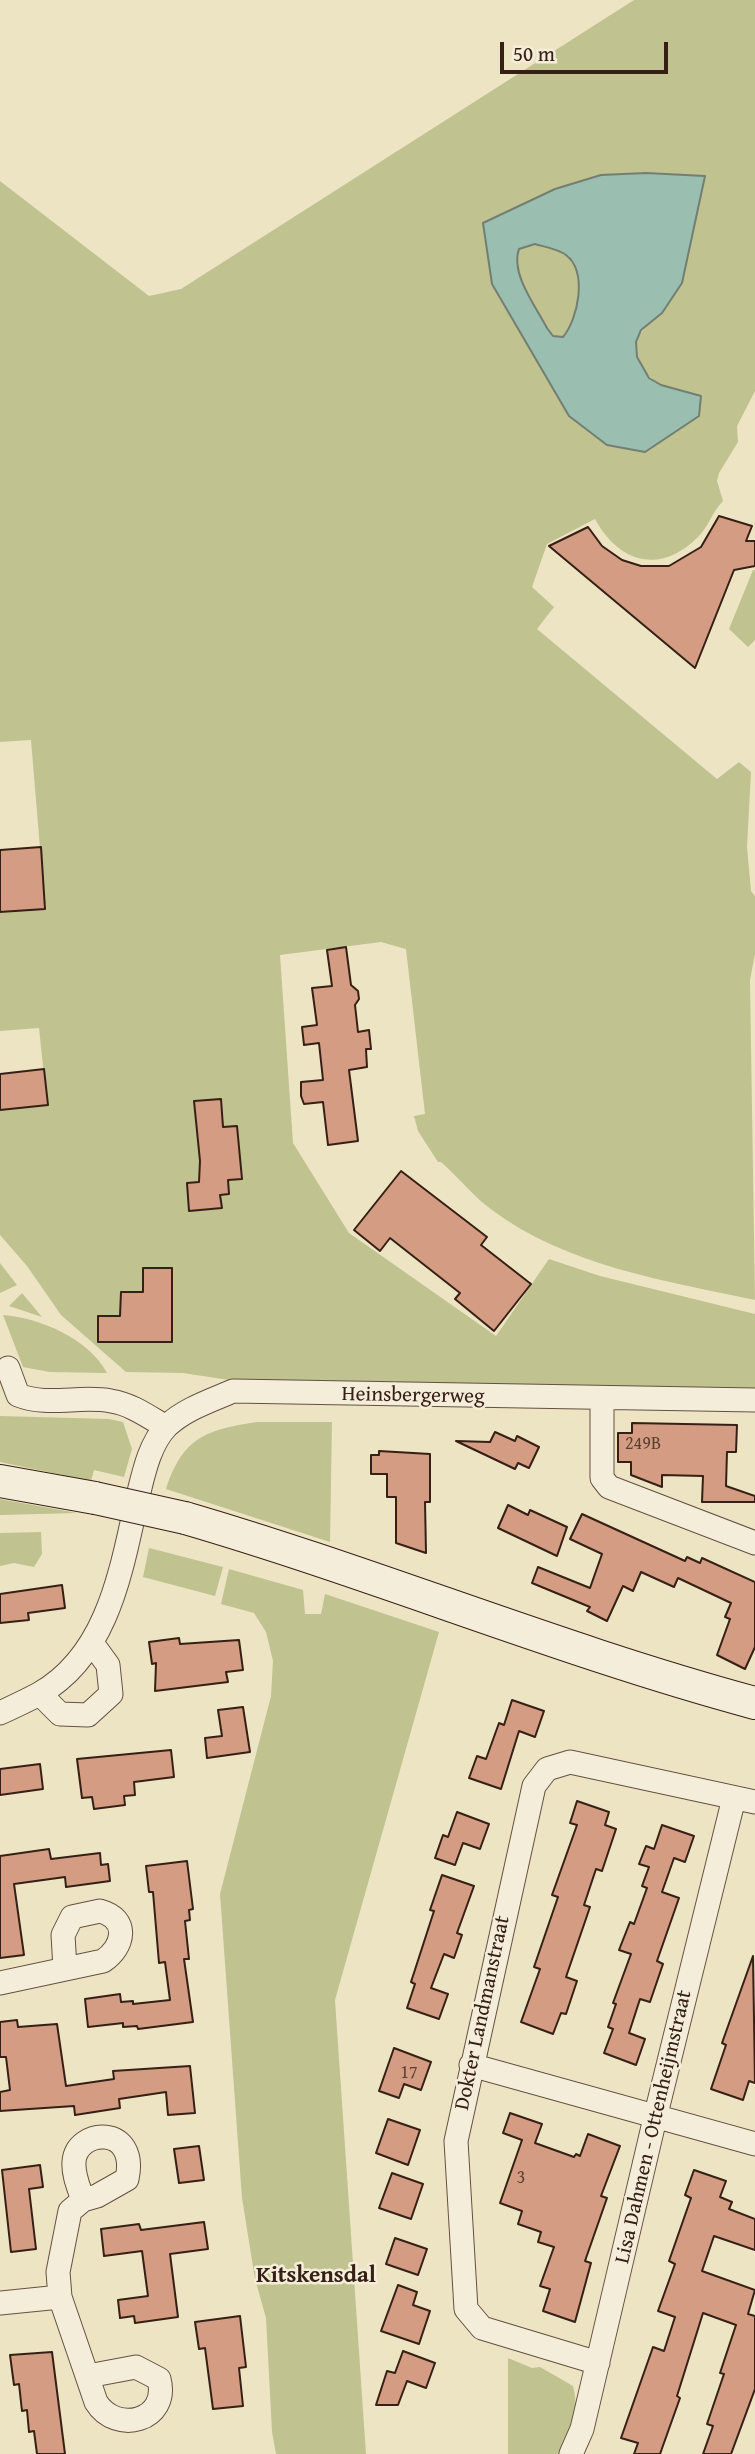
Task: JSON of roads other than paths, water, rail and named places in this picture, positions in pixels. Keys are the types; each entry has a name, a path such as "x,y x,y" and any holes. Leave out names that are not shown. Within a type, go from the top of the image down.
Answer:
{"main road":[{"path":"0,1481 185,1518 282,1546 680,1683 755,1703"}],"street":[{"path":"8,1368 18,1395 34,1401 111,1400 138,1410 166,1427"},
{"name":"Heinsbergerweg","path":"92,1643 121,1573 146,1464 166,1427 195,1407 233,1391 602,1400 755,1400"},
{"path":"602,1400 602,1478 609,1487 755,1543"},
{"path":"0,1713 40,1694 67,1673 92,1643 108,1665 111,1694 88,1716 60,1714 40,1694"},
{"name":"Dokter Landmanstraat","path":"598,2363 482,2328 466,2309 456,2141 534,1786 547,1769 570,1762 744,1800"},
{"name":"Lisa Dahmen - Ottenheijmstraat","path":"571,2454 582,2429 656,2113 744,1800"},
{"path":"0,1983 65,1968"},
{"path":"471,2065 656,2113 755,2144"},
{"path":"83,2200 70,2211 58,2272 60,2297 88,2376"},
{"path":"0,2303 60,2297"}],"district":[{"name":"Kitskensdal","path":"316,2276"}]}
